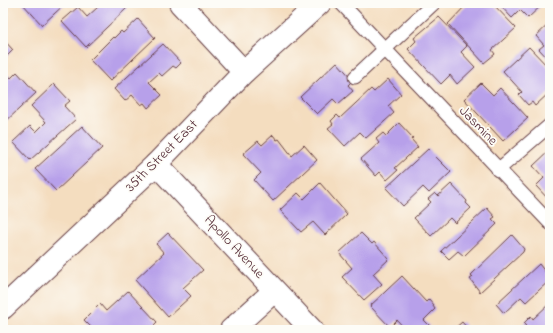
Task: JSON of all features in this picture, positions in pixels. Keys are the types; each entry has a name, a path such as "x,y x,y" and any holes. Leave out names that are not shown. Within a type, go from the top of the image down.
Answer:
{"street":[{"path":"180,3 244,72"},
{"name":"35th Street East","path":"3,308 156,164 244,72 320,3"},
{"name":"Apollo Avenue","path":"156,164 312,330"},
{"path":"231,330 274,291"}],"lane":[{"name":"Jasmine","path":"341,3 550,223"},
{"path":"355,77 434,3"},
{"path":"498,170 550,125"}],"building":[{"path":"22,3 66,3 42,25"},
{"path":"97,3 122,3 127,8 86,47 62,21 78,7 87,17 98,7 95,5"},
{"path":"468,3 492,3 516,28 492,50 495,54 484,63 448,24"},
{"path":"498,3 544,3 528,18 520,10 512,18"},
{"path":"439,17 467,46 461,52 475,67 457,84 450,75 441,84 408,49 416,41 414,38"},
{"path":"138,19 155,38 110,81 90,60 113,37 114,38 121,31 123,33"},
{"path":"550,23 550,61 539,49 544,45 536,36"},
{"path":"3,39 13,50 3,60"},
{"path":"163,44 181,63 176,68 173,66 162,76 159,73 149,82 162,95 148,108 144,103 141,105 132,95 125,101 114,89"},
{"path":"529,47 550,69 550,92 535,106 532,102 528,105 519,95 522,92 503,71"},
{"path":"337,62 353,80 348,85 353,91 338,104 333,99 317,114 300,97"},
{"path":"17,72 36,93 3,124 3,95 6,92 3,89 3,76 6,73 11,78"},
{"path":"388,79 401,94 388,106 394,113 366,138 360,132 345,146 328,128 333,124 331,121 337,115 340,118 371,89 374,92"},
{"path":"481,83 493,95 500,88 528,118 503,141 464,99"},
{"path":"54,84 70,101 64,106 76,119 30,160 13,142 30,126 36,132 46,122 31,106"},
{"path":"399,123 413,138 411,139 418,147 395,168 398,170 387,180 380,172 376,176 361,159 379,143 376,139 383,133 386,136"},
{"path":"82,126 102,148 56,191 35,169"},
{"path":"273,135 277,140 279,139 292,156 304,145 317,160 273,201 254,180 261,173 243,154 258,141 262,145"},
{"path":"428,149 451,172 429,193 423,187 403,206 386,188"},
{"path":"550,150 550,201 536,186 544,178 533,166"},
{"path":"320,183 347,214 325,235 313,222 301,232 280,210 298,193 304,199"},
{"path":"451,184 467,201 466,203 471,208 455,223 450,218 431,236 414,218 431,202 428,199 435,193 438,196"},
{"path":"487,208 495,217 492,219 497,224 464,256 458,251 449,259 441,251"},
{"path":"168,233 203,270 183,288 191,296 168,317 135,280 164,253 156,244"},
{"path":"361,233 372,244 374,242 389,259 373,274 382,284 364,300 342,277 352,268 339,253"},
{"path":"512,235 524,249 523,252 480,292 470,279 473,277 471,275"},
{"path":"539,264 547,274 545,275 550,280 526,302 521,297 504,313 496,304"},
{"path":"402,276 426,302 429,299 434,305 433,306 435,309 424,320 430,326 426,330 406,330 397,320 390,327 370,306"},
{"path":"128,291 157,322 149,330 94,330 84,320 100,304 106,311"},
{"path":"550,303 550,330 521,330 526,325 524,323 531,316 533,319"},
{"path":"462,322 469,330 447,330 451,326 454,329"}]}
